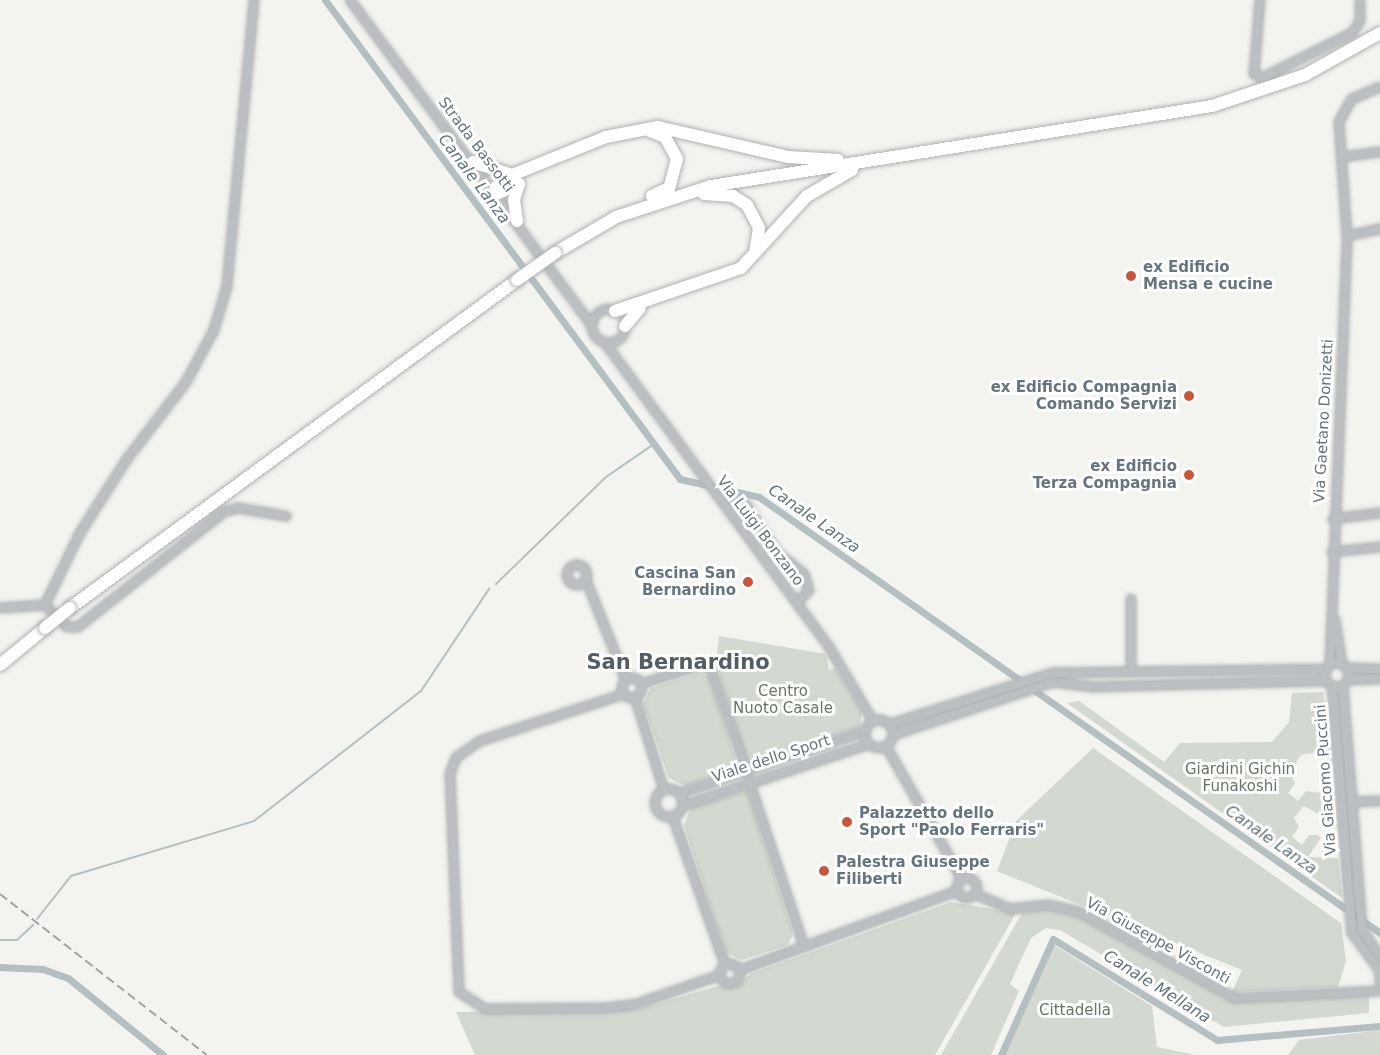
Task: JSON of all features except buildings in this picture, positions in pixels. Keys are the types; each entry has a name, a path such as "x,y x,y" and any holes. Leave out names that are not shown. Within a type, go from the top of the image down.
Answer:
{"highway":[{"path":"595,228 711,186 1222,104 1305,75 1380,33"},
{"path":"496,194 526,172 634,129 684,132 807,160 937,151"},
{"path":"0,665 70,608 517,280 595,228 620,208 669,188 675,174 676,159 665,137 634,129"},
{"path":"609,311 644,306 741,268 807,196 838,174 937,151"},
{"path":"473,162 516,180"},
{"path":"516,180 514,200 517,221"},
{"path":"595,228 687,197 717,193 733,196 756,216 754,256"},
{"path":"625,326 644,306"}],"street":[{"path":"45,605 80,533 127,459 186,382 214,330 227,286 254,0"},
{"name":"Strada Bassotti","path":"350,0 581,306 605,343"},
{"path":"1260,0 1257,78 1352,33 1360,21 1360,0"},
{"name":"Via Gaetano Donizetti","path":"1328,667 1347,236 1339,122 1346,104 1380,87"},
{"path":"1342,157 1380,152"},
{"path":"1347,236 1380,229"},
{"path":"581,306 609,311 625,326 618,340 605,343"},
{"path":"592,326 609,311"},
{"name":"Via Luigi Bonzano","path":"618,340 621,361"},
{"name":"Via Luigi Bonzano","path":"605,343 621,361 648,407 797,603 873,721"},
{"path":"698,461 707,480 718,495 746,505 777,552 804,574 809,590 797,603"},
{"path":"0,608 45,605 67,627 78,627 224,512 238,508 286,516"},
{"path":"1333,519 1380,513"},
{"path":"1332,552 1380,548"},
{"path":"586,580 626,680 624,694"},
{"path":"1131,599 1131,672"},
{"name":"Via Gaetano Donizetti","path":"1332,607 1345,666"},
{"path":"626,680 641,684 698,666 711,668 804,946"},
{"path":"886,746 869,744 865,731 873,721 890,724 1033,679 1070,671 1187,672 1345,666 1380,669"},
{"name":"Via Giacomo Puccini","path":"1345,666 1351,802 1360,913 1362,929 1380,957"},
{"name":"Via Giacomo Puccini","path":"1328,667 1350,922 1358,948 1380,978"},
{"path":"1102,672 1102,687"},
{"path":"1187,672 1188,686"},
{"path":"886,746 893,735 1042,685 1102,687 1329,684 1380,680"},
{"path":"635,697 624,694 471,745 451,767 459,992 485,1009 605,1008 637,1004 720,975 725,965 673,817 656,807 664,790 635,697 641,684"},
{"path":"890,724 893,735"},
{"name":"Viale dello Sport","path":"683,806 748,776 865,731"},
{"name":"Viale dello Sport","path":"680,793 869,744"},
{"path":"886,746 962,879"},
{"path":"664,790 680,793 683,806 673,817"},
{"path":"1351,802 1380,801"},
{"name":"Via Giacomo Puccini","path":"1346,871 1356,870"},
{"path":"725,965 740,970 957,891 962,879"},
{"path":"957,891 967,898 975,894 975,881 962,879"},
{"name":"Via Giuseppe Visconti","path":"975,894 1010,909 1049,905 1079,912 1235,998 1380,991"},
{"path":"720,975 731,985 739,979 740,970"},
{"path":"1366,992 1380,978"}],"green space":[{"name":"Centro Nuoto Casale","path":"719,636 826,654 829,670 835,668 862,713 860,727 748,765 716,662"},
{"path":"698,673 709,676 738,767 685,786 669,778 643,703 651,688"},
{"name":"Giardini Gichin Funakoshi","path":"1323,692 1330,750 1301,755 1289,773 1295,783 1288,793 1298,801 1306,791 1321,793 1330,781 1320,774 1331,761 1335,823 1304,806 1294,818 1299,827 1292,837 1302,845 1309,835 1317,835 1321,838 1308,857 1338,858 1342,898 1067,703 1079,701 1164,762 1180,743 1272,742 1289,722 1292,693"},
{"path":"1093,748 1341,923 1346,961 1338,987 1232,992 1242,970 997,871 1016,821"},
{"path":"747,791 793,934 788,945 742,960 726,953 684,826 691,807"},
{"path":"951,902 1016,913 935,1055 475,1055 456,1012 639,1009 721,985 734,989 750,974"},
{"path":"1049,909 1078,916 1235,1002 1369,994 1369,1013 1224,1027 1060,930 1046,928 1031,938 1010,984 1019,991 991,1055 941,1055 1022,913"},
{"name":"Cittadella","path":"1054,945 1152,1006 1157,1047 1195,1055 1005,1055"},
{"path":"1380,1030 1380,1055 1288,1055 1299,1040"}],"waterway":[{"name":"Canale Lanza","path":"325,0 680,479 759,497 1380,933"},
{"path":"496,584 606,477 654,444"},
{"path":"37,919 71,876 254,821 421,691 489,589"},
{"path":"0,940 17,940 33,925"},
{"name":"Canale Mellana","path":"1001,1055 1053,939 1217,1040 1380,1026"},
{"name":"Canale Mellana","path":"0,967 43,969 68,978 163,1055"}],"railway":[{"path":"0,894 207,1055"}],"place":[{"name":"ex Edificio Mensa e cucine","path":"1131,276"},
{"name":"ex Edificio Compagnia Comando Servizi","path":"1189,396"},
{"name":"ex Edificio Terza Compagnia","path":"1189,475"},
{"name":"Cascina San Bernardino","path":"748,582"},
{"name":"Palazzetto dello Sport \"Paolo Ferraris\"","path":"847,822"},
{"name":"Palestra Giuseppe Filiberti","path":"824,871"}],"district":[{"name":"San Bernardino","path":"678,662"}]}
